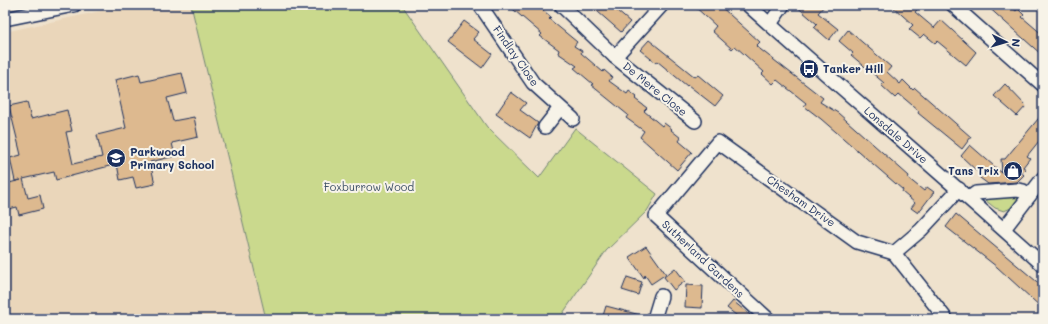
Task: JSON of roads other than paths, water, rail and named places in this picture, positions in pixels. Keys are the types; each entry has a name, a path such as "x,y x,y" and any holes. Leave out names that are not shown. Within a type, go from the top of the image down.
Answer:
{"street":[{"path":"5,19 74,5"},
{"name":"Findlay Close","path":"480,5 533,83 573,119"},
{"name":"De Mere Close","path":"561,5 616,57 695,121"},
{"name":"De Mere Close","path":"616,57 662,5"},
{"name":"Lonsdale Drive","path":"748,5 959,189 1043,265"},
{"path":"770,24 783,5"},
{"path":"953,5 1043,85"},
{"path":"545,127 560,108"},
{"name":"Chesham Drive","path":"656,216 718,142 857,242 894,253"},
{"path":"1004,229 1043,178"},
{"path":"946,319 894,253 921,230 959,189"},
{"path":"969,198 976,192 1017,190 1022,190 1029,196"},
{"name":"Sutherland Gardens","path":"656,216 768,319"},
{"path":"654,319 660,296"}],"place":[{"name":"Tanker Hill","path":"809,69"},
{"name":"Parkwood Primary School","path":"116,158"},
{"name":"Tans Trix","path":"1013,171"}],"park label":[{"name":"Foxburrow Wood","path":"369,187"}]}
